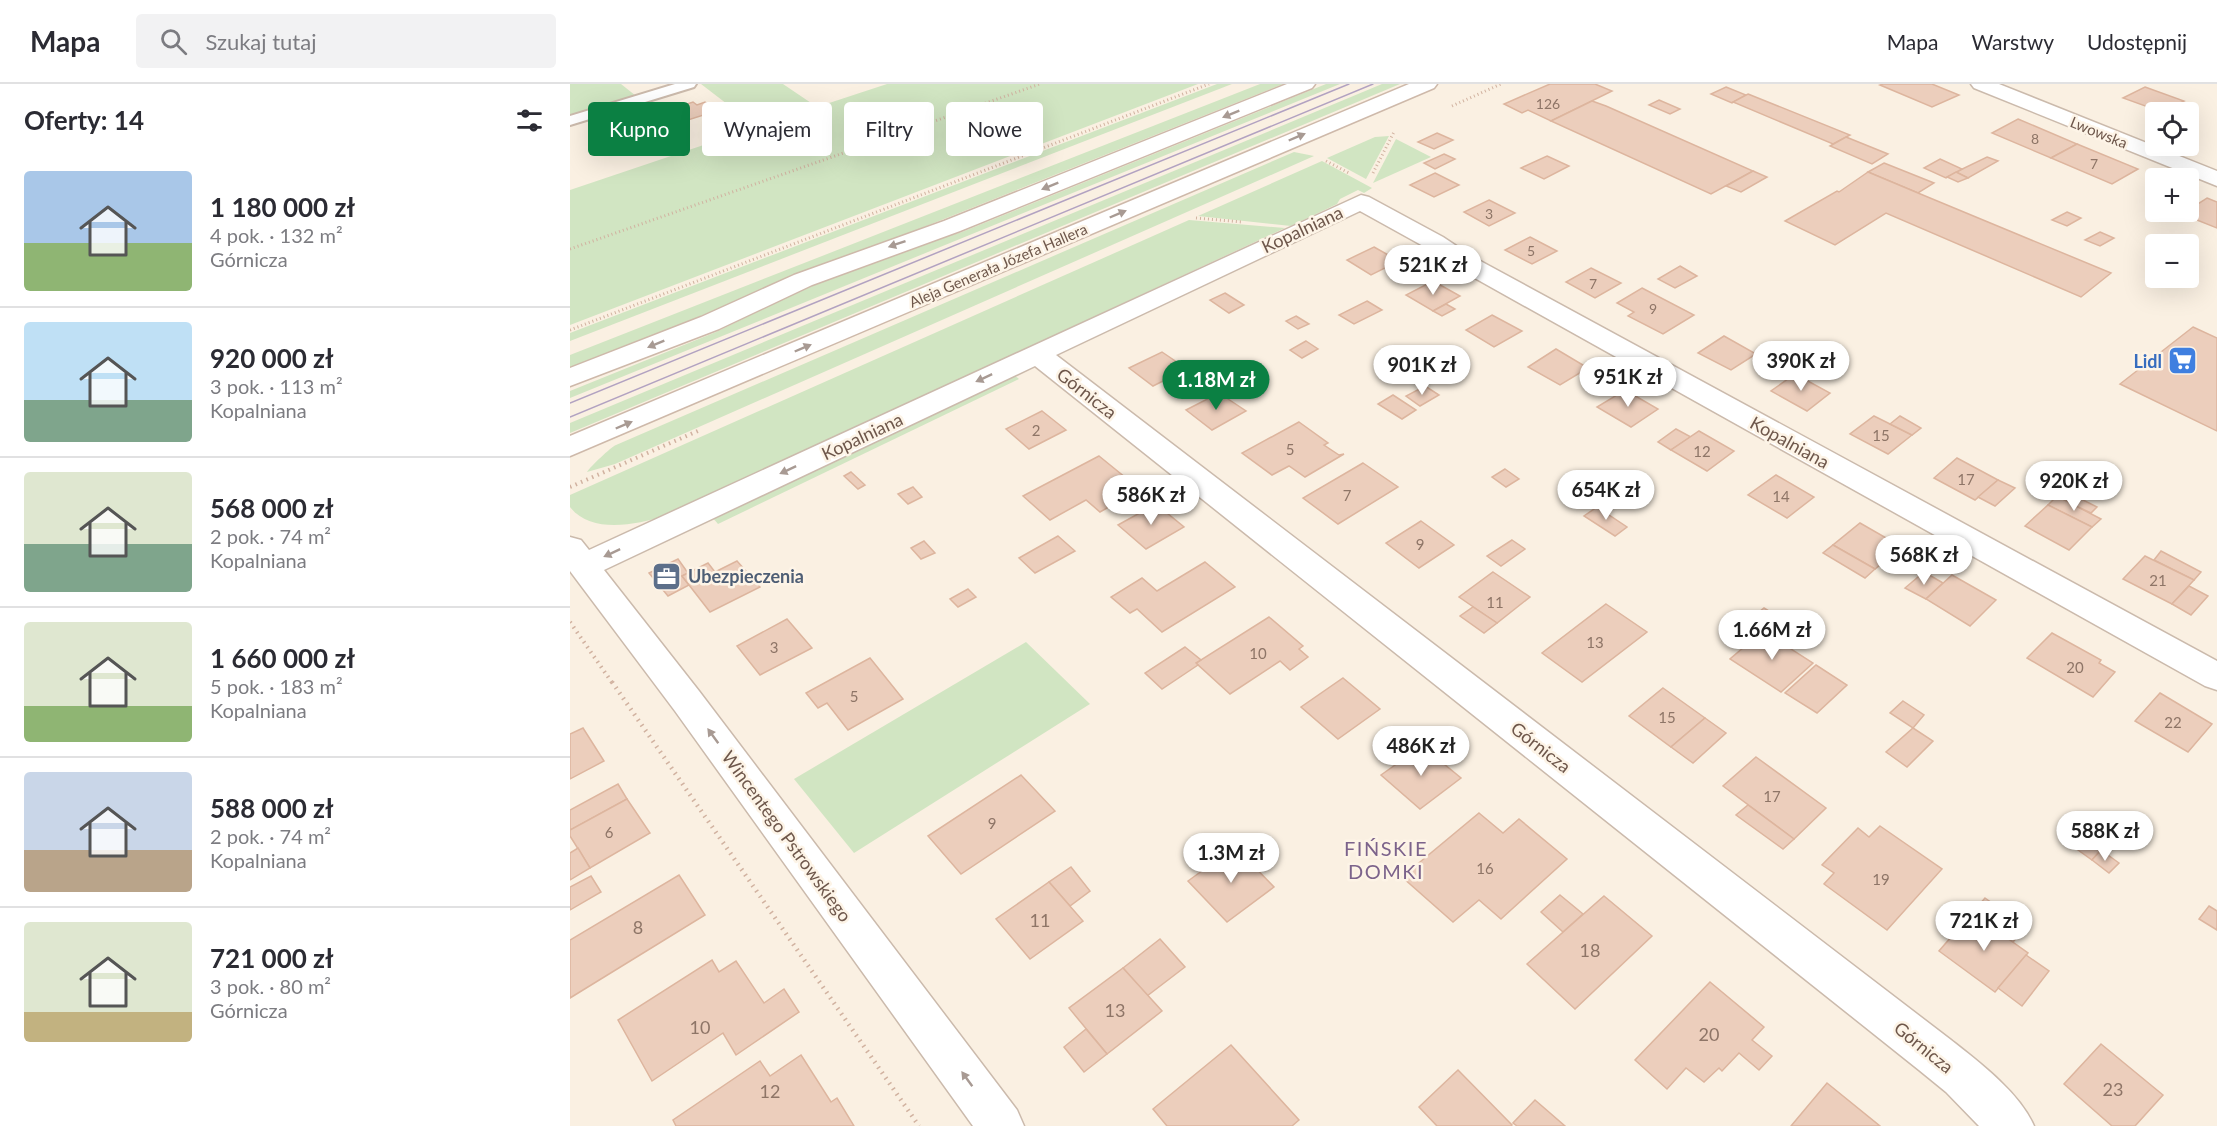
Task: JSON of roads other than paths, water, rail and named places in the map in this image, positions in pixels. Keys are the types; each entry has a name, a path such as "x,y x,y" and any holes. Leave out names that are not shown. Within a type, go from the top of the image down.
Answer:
{"street":[{"path":"570,378 710,323 803,280 963,221 1305,84"},
{"name":"Aleja Generała Józefa Hallera","path":"570,447 1427,84"},
{"name":"Lwowska","path":"1981,84 2217,179"},
{"name":"Kopalniana","path":"577,557 1037,354 1361,202 1428,238 1464,262 2217,677"},
{"name":"Górnicza","path":"1037,354 1935,1055 1962,1077 2011,1126"},
{"name":"Wincentego Pstrowskiego","path":"577,557 687,701 1001,1126"}],"lane":[{"path":"570,121 689,84"}],"tram line":[{"path":"570,403 1349,84"},
{"path":"570,417 1373,84"}],"place":[{"name":"Lidl","path":"2183,361"},
{"name":"Ubezpieczenia","path":"667,576"}],"district":[{"name":"FIŃSKIE DOMKI","path":"1386,860"}]}
